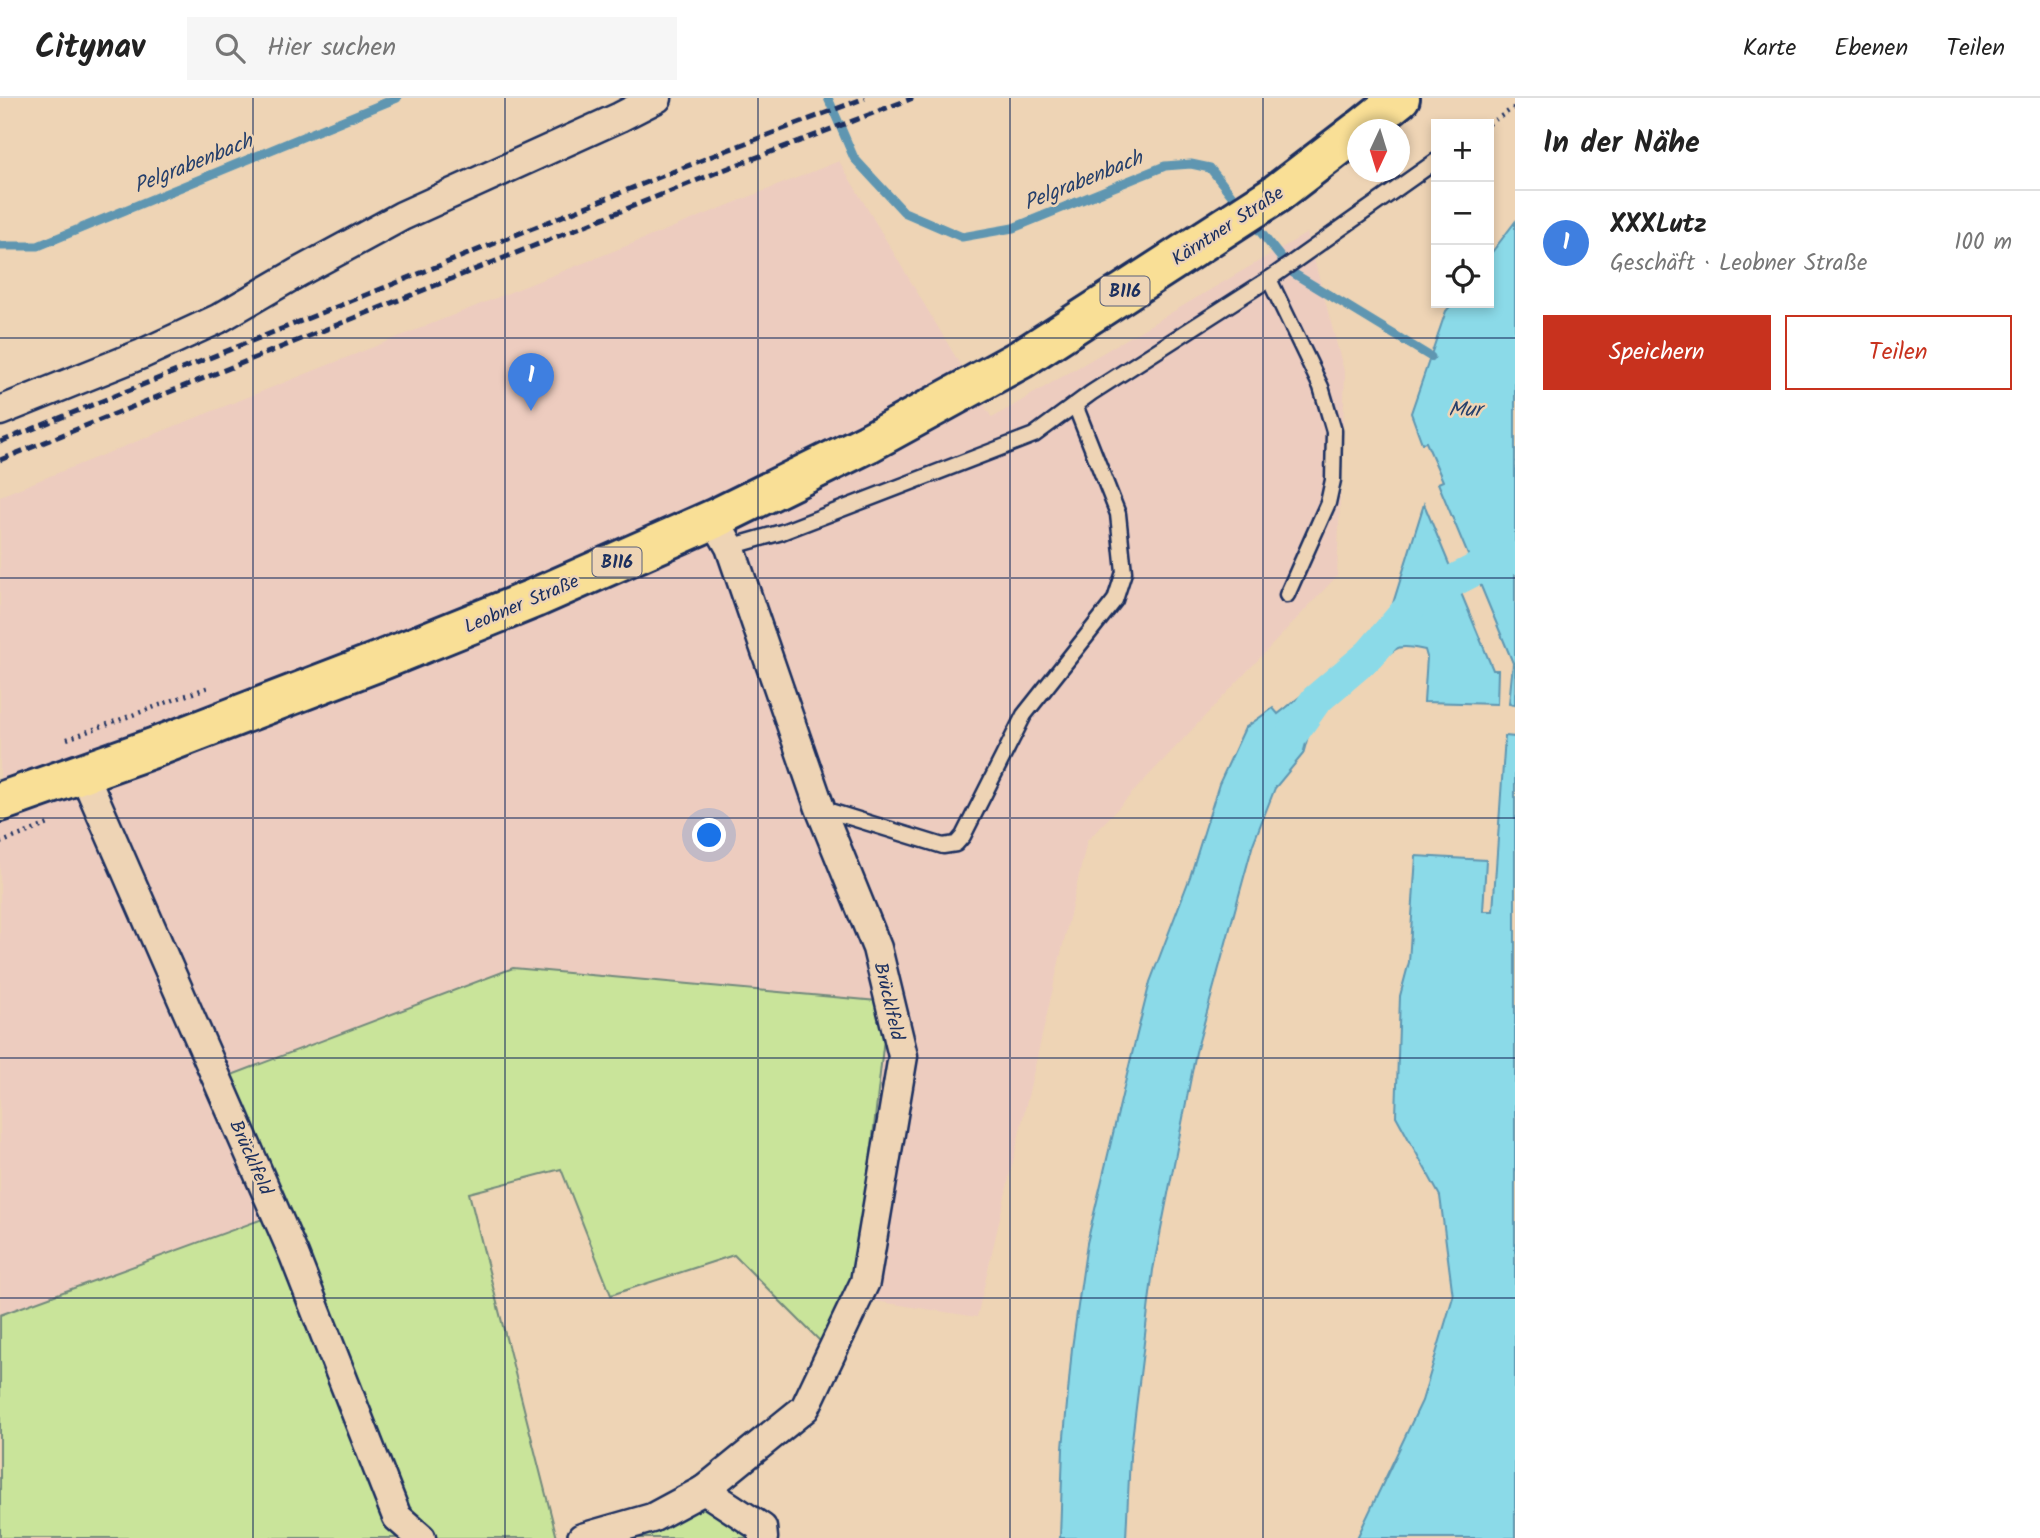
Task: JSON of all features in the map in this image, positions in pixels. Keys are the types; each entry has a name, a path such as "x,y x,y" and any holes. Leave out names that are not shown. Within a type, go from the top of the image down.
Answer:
{"main road":[{"name":"Kärntner Straße","path":"1373,119 1400,98"},
{"name":"Kärntner Straße","path":"1021,359 1263,203 1347,139"},
{"name":"Leobner Straße","path":"0,802 166,743 536,598 722,533 868,443 1021,359"}],"street":[{"path":"0,411 142,354 218,319 402,216 657,98"},
{"name":"Brücklfeld","path":"582,1538 652,1518 704,1490 805,1408 865,1282 903,1056 877,948 820,808 722,533"},
{"name":"Brücklfeld","path":"83,772 294,1255 397,1517 421,1538"},
{"path":"704,1490 762,1528 763,1538"}],"lane":[{"path":"722,533 782,532 1034,435 1075,405 1270,278 1431,165"},
{"path":"1270,278 1321,387 1334,431 1333,480 1328,503 1287,595"},
{"path":"820,808 943,846 956,844 963,836 1024,715 1115,600 1124,572 1118,514 1075,405"}],"path":[{"path":"1494,121 1515,107"},
{"path":"60,742 217,684"}],"shaded area":[{"path":"839,161 992,418 1307,233 1345,375 1337,576 1087,841 977,1317 855,1298 887,1002 271,1217 0,1315 0,496"}],"green space":[{"path":"513,968 888,1002 855,1298 831,1352 734,1255 611,1295 561,1169 469,1193 557,1538 0,1538 0,1315 271,1216 221,1079"},
{"path":"704,1490 763,1538 582,1538"}],"water":[{"name":"Mur","path":"1515,222 1515,705 1509,704 1513,663 1438,483 1443,481 1426,442 1422,443 1411,413 1446,311 1449,308 1494,308 1494,249"},
{"path":"1424,504 1493,670 1498,670 1497,704 1424,702 1427,657 1425,650 1399,648 1379,663 1362,646 1380,631 1390,613"},
{"path":"1307,691 1325,711 1316,718 1316,725 1310,729 1303,754 1275,788 1253,844 1196,1052 1153,1270 1130,1456 1126,1538 1060,1538 1063,1448 1072,1348 1087,1243 1150,982 1190,877 1219,784 1245,728 1273,708 1278,714"},
{"path":"1505,736 1515,737 1515,1538 1357,1538 1422,1401 1453,1297 1440,1196 1396,1116 1400,996 1409,962 1416,856 1486,860 1483,911 1493,911"}],"waterway":[{"name":"Pelgrabenbach","path":"0,246 38,246 397,98"},
{"name":"Pelgrabenbach","path":"828,98 854,158 904,212 962,237 1013,228 1165,166 1191,164 1210,168 1240,206"},
{"name":"Pelgrabenbach","path":"1251,220 1293,273 1431,357"},
{"path":"1292,734 1316,700 1370,654 1416,600 1490,562 1515,558"}],"railway":[{"path":"0,442 712,156 865,98"},
{"path":"0,460 718,172 913,98"}],"place":[{"name":"XXXLutz","path":"531,411"}]}
